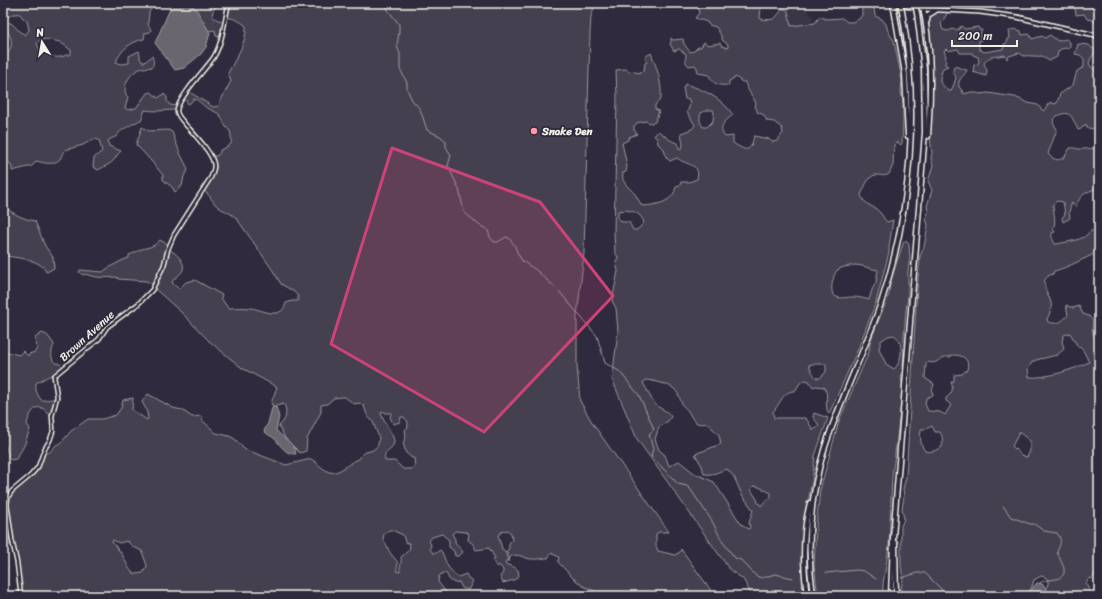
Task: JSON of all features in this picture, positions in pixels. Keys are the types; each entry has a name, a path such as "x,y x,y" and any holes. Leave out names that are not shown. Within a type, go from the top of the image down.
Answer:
{"highway":[{"path":"807,596 804,565 805,538 808,514 820,464 829,434 874,323 900,232 905,201 911,129 910,82 908,50 900,3"},
{"path":"891,596 892,550 924,152 925,85 915,3"},
{"path":"922,3 931,69 928,137 924,152"},
{"path":"894,4 906,82 909,162"},
{"path":"927,34 928,16 936,10"},
{"path":"813,596 810,570 810,538 814,491"},
{"path":"896,506 896,596"}],"main road":[{"path":"886,3 924,9 980,12 1011,16 1099,36"}],"street":[{"name":"Brown Avenue","path":"21,596 7,504 8,497 12,491 38,467 44,450 50,440 53,431 52,416 57,397 54,376 99,339 107,327 138,304 152,290 162,270 174,235 214,171 213,160 200,141 179,117 177,110 178,105 186,93 212,61 216,53 228,3"}],"highlighted area":[{"path":"392,148 540,202 613,296 484,432 331,344"}],"shaded area":[{"path":"3,3 156,3 149,12 148,24 151,30 150,32 145,33 144,39 127,47 118,57 116,62 121,64 129,63 129,56 139,51 142,62 145,62 152,56 153,61 152,67 143,68 136,71 127,81 125,90 128,97 125,108 128,110 136,108 147,93 151,92 158,98 164,94 170,105 178,106 177,110 145,110 141,120 122,130 117,136 108,141 109,146 121,151 112,162 98,170 93,167 94,158 102,151 99,140 94,139 83,145 65,150 60,159 54,163 43,163 37,161 32,166 12,171 12,167 3,153 3,57 10,50 11,37 4,28 3,23 11,23 25,35 29,30 27,21 20,14 10,15 3,22","holes":["46,39 60,42 71,50 70,55 53,57 44,53 38,47 37,43"]},
{"path":"179,3 189,3 196,9 210,33 206,47 201,54 184,68 175,70 155,43 170,9"},
{"path":"183,3 235,3 239,5 242,3 596,3 591,16 584,253 577,317 577,365 580,401 593,424 669,532 659,532 656,534 656,546 658,551 675,555 680,552 681,549 715,596 606,596 583,586 558,562 559,557 551,553 548,558 536,559 529,559 516,555 510,557 509,562 507,552 506,552 505,552 507,557 505,564 518,570 519,576 514,580 503,583 500,576 503,573 503,570 500,566 496,566 493,561 495,558 489,548 476,550 473,544 468,540 469,534 466,532 455,531 452,534 455,542 463,552 459,556 455,556 454,551 449,547 449,540 442,534 432,537 429,541 431,545 430,549 433,553 440,550 442,552 448,566 454,574 458,577 466,574 468,578 473,581 468,590 462,588 459,582 454,583 449,579 446,573 443,573 439,576 438,582 449,596 21,596 12,542 7,547 8,543 3,530 10,528 7,504 8,496 38,468 44,450 49,453 56,445 61,443 71,431 88,419 102,419 116,415 121,408 123,400 133,398 132,410 147,420 146,409 142,402 148,394 173,408 182,410 192,417 201,416 203,421 216,433 235,439 244,449 286,465 311,459 327,471 335,472 359,459 363,453 373,450 378,445 379,438 373,422 367,415 364,406 359,403 354,404 345,397 342,397 334,398 327,404 321,405 321,412 307,439 306,451 300,453 285,438 279,426 285,419 286,410 284,404 276,406 272,405 271,403 277,387 242,368 209,341 183,314 154,288 155,285 146,281 118,279 117,277 97,277 85,274 83,275 79,272 80,270 103,272 129,258 129,255 154,245 160,240 169,245 168,249 176,254 183,263 182,271 172,282 178,288 186,282 195,280 222,295 221,298 228,308 251,308 272,313 280,312 286,303 298,301 298,296 293,291 281,284 237,219 215,204 203,190 213,170 212,157 218,155 220,150 231,144 231,134 219,114 194,99 188,104 184,96 188,91 213,107 219,106 231,81 228,73 243,45 246,26 237,20 226,17 228,7 217,5 212,14 214,18 225,22 221,37 216,36 215,30 207,31","holes":["382,411 392,413 390,417 393,424 400,422 401,417 404,417 408,422 408,427 405,430 406,437 403,443 406,453 414,458 415,467 411,469 403,469 395,461 385,461 385,454 392,447 394,439 381,413","389,530 392,530 403,535 405,542 409,543 409,550 401,557 400,572 396,571 397,563 383,540 384,534","507,530 511,533 512,540 509,543 509,548 506,552 502,549 498,535","113,540 119,543 127,541 133,547 142,551 147,566 143,573 135,574 131,571 122,554 112,542"]},
{"path":"693,3 763,3 764,5 761,7 761,19 769,20 774,18 783,8 788,11 791,26 815,23 820,16 826,19 842,18 847,22 852,22 859,19 862,15 862,3 875,3 875,16 882,19 886,24 894,41 902,80 902,143 901,145 897,142 894,145 893,165 889,174 871,177 861,195 865,202 879,211 887,222 893,220 889,252 876,302 858,349 829,414 827,411 826,390 824,387 813,387 809,381 805,380 800,383 795,391 791,391 782,398 773,412 774,418 805,418 813,430 819,425 813,417 814,413 828,418 815,456 812,482 804,520 801,559 804,596 752,596 743,579 730,570 637,439 612,379 618,331 616,308 612,301 618,271 616,263 618,257 615,252 614,232 617,97 616,70 626,69 630,72 634,71 637,73 644,71 645,63 647,62 645,57 651,53 660,81 661,99 655,105 655,109 659,111 655,122 651,123 645,121 637,123 634,126 634,130 637,134 629,137 628,140 622,143 627,166 626,172 623,173 623,180 635,194 642,206 664,202 672,196 675,192 676,186 680,185 681,182 689,182 697,179 698,174 695,167 677,158 670,161 666,157 664,149 658,144 657,138 654,136 658,131 670,140 678,143 679,149 682,148 683,144 681,133 692,129 695,125 687,112 690,105 689,99 685,99 683,88 685,84 712,95 729,109 733,115 723,124 722,130 725,137 733,136 733,143 741,148 749,148 754,136 769,139 772,142 777,141 783,133 782,128 774,122 767,121 764,115 757,112 755,106 756,103 745,82 742,82 736,77 729,81 729,85 717,84 709,75 698,73 695,65 687,65 686,54 679,49 674,51 670,44 671,38 673,40 683,39 684,44 690,52 694,51 698,47 701,47 704,42 708,45 720,43 722,46 728,47 728,44 723,41 716,27 695,18 699,13 698,8","holes":["707,110 713,110 714,112 713,121 707,127 703,127 701,124 701,113","626,210 635,212 644,223 637,230 633,230 629,222 622,222 618,218 618,211","855,265 878,270 876,282 869,300 856,297 840,298 833,295 832,282 837,270","826,364 826,372 820,378 817,378 809,365","645,380 668,385 677,392 682,405 695,422 700,424 707,423 719,435 721,444 695,454 702,466 704,474 714,474 727,469 734,477 742,495 753,510 749,523 749,529 741,524 714,482 694,473 679,461 669,466 665,455 659,450 655,439 659,427 671,417 668,413 658,407 643,383","753,486 759,487 771,493 771,498 765,501 761,506 751,490"]},
{"path":"786,3 803,3 813,17 811,24 791,26 788,11 785,9"},
{"path":"921,3 962,3 963,13 948,12 941,24 943,30 955,30 959,29 961,26 965,29 978,27 982,30 980,35 982,40 979,41 979,49 984,52 1003,49 1004,44 1007,43 1008,39 1010,38 1009,31 1014,29 1021,31 1022,35 1029,34 1032,39 1042,36 1045,38 1050,35 1058,41 1066,39 1070,42 1070,48 1061,49 1058,52 1057,57 1049,61 1042,56 1024,56 1019,53 1009,56 1007,59 1004,55 989,58 984,64 987,70 986,76 973,72 974,65 978,64 979,61 978,57 972,53 960,53 958,49 948,51 946,49 944,51 946,56 945,64 948,66 943,68 940,82 948,91 952,90 956,77 953,71 954,66 967,70 959,82 959,87 964,94 971,92 979,94 988,93 1015,97 1028,103 1038,105 1042,110 1045,110 1051,102 1054,104 1057,103 1060,94 1073,85 1077,71 1084,67 1084,59 1080,55 1075,54 1078,44 1089,45 1093,49 1097,49 1089,63 1091,67 1099,72 1099,133 1095,129 1087,128 1086,124 1078,130 1070,115 1060,115 1054,118 1053,123 1057,129 1048,154 1057,160 1064,158 1070,148 1099,148 1099,188 1084,194 1079,199 1076,207 1072,202 1069,212 1070,218 1063,222 1062,218 1065,214 1063,202 1057,201 1053,204 1055,220 1053,229 1055,232 1052,233 1052,238 1055,244 1057,244 1080,239 1090,231 1099,231 1099,252 1054,271 1053,274 1045,279 1044,283 1051,305 1047,319 1048,322 1057,323 1066,317 1068,315 1066,305 1073,308 1079,306 1083,314 1089,316 1093,321 1093,332 1098,343 1095,351 1099,357 1099,571 1092,579 1089,578 1086,584 1089,587 1089,596 1050,596 1046,588 1048,580 1041,576 1034,580 1031,589 1024,596 901,596 903,579 901,566 901,526 904,519 902,509 904,496 903,489 906,477 917,289 920,256 924,247 928,225 926,219 928,212 927,206 932,190 928,181 933,166 931,158 931,113 927,41 921,13","holes":["1070,333 1078,347 1082,348 1089,362 1060,373 1029,377 1028,369 1032,362 1057,355 1064,349 1062,341 1064,335","957,355 965,358 967,360 967,370 962,374 954,375 954,381 951,382 952,391 946,398 946,401 951,405 945,415 940,412 928,411 925,404 926,398 933,395 932,391 934,384 925,378 926,364 928,362 934,363","932,426 935,432 940,432 942,436 942,447 932,451 925,451 921,443 920,435 921,429 926,429","1019,433 1030,441 1030,451 1027,457 1021,455 1012,446"]},
{"path":"1065,3 1087,3 1092,8 1096,9 1099,7 1099,22 1095,23 1093,20 1087,19 1084,14 1076,15 1075,7"},
{"path":"142,127 149,131 168,130 172,132 188,169 184,176 182,186 175,192 172,187 163,180 163,175 136,145"},
{"path":"3,207 6,207 19,216 35,221 45,246 53,257 54,268 47,272 37,263 26,259 3,255 3,216 5,215"},
{"path":"904,241 907,241 909,245 910,257 901,378 903,388 892,477 889,546 883,584 883,596 818,596 814,565 820,490 839,421 869,352 870,342 889,294 890,282","holes":["894,335 899,340 901,351 900,360 894,369 886,364 879,349 881,341 888,336"]},
{"path":"42,333 47,335 54,344 52,356 54,362 60,364 64,368 54,375 36,383 38,396 41,400 56,399 53,414 47,413 40,407 32,412 27,424 30,429 24,446 16,459 11,460 8,457 6,446 3,443 3,433 7,431 9,425 3,410 3,351 19,355 23,351 28,356 29,354 35,352 37,348 35,338"},
{"path":"276,407 279,417 276,430 291,444 296,454 287,452 275,439 264,431 272,408"},
{"path":"1037,583 1044,586 1049,596 1030,596 1032,589"}],"waterway":[{"path":"385,3 388,10 399,24 397,46 400,54 400,69 407,83 407,89 412,100 420,109 427,130 440,136 446,141 446,147 451,155 448,166 459,189 464,212 479,225 488,230 490,237 494,242 498,242 506,237 509,238 515,246 522,261 536,270 558,290 597,336 605,363 619,371 639,395 654,429 649,434 653,449 651,456 678,484 687,486 691,490 712,521 722,541 735,558 741,560 756,576 762,578 775,574 793,578"},
{"path":"1003,506 1011,517 1034,524 1044,531 1057,533 1060,538 1057,552 1064,568 1064,574 1061,577 1046,580 1040,583"},
{"path":"826,573 857,570 864,571 876,579"},
{"path":"901,578 917,573 925,573 941,589 943,593 942,596"}],"place":[{"name":"Snake Den","path":"534,131"}]}
